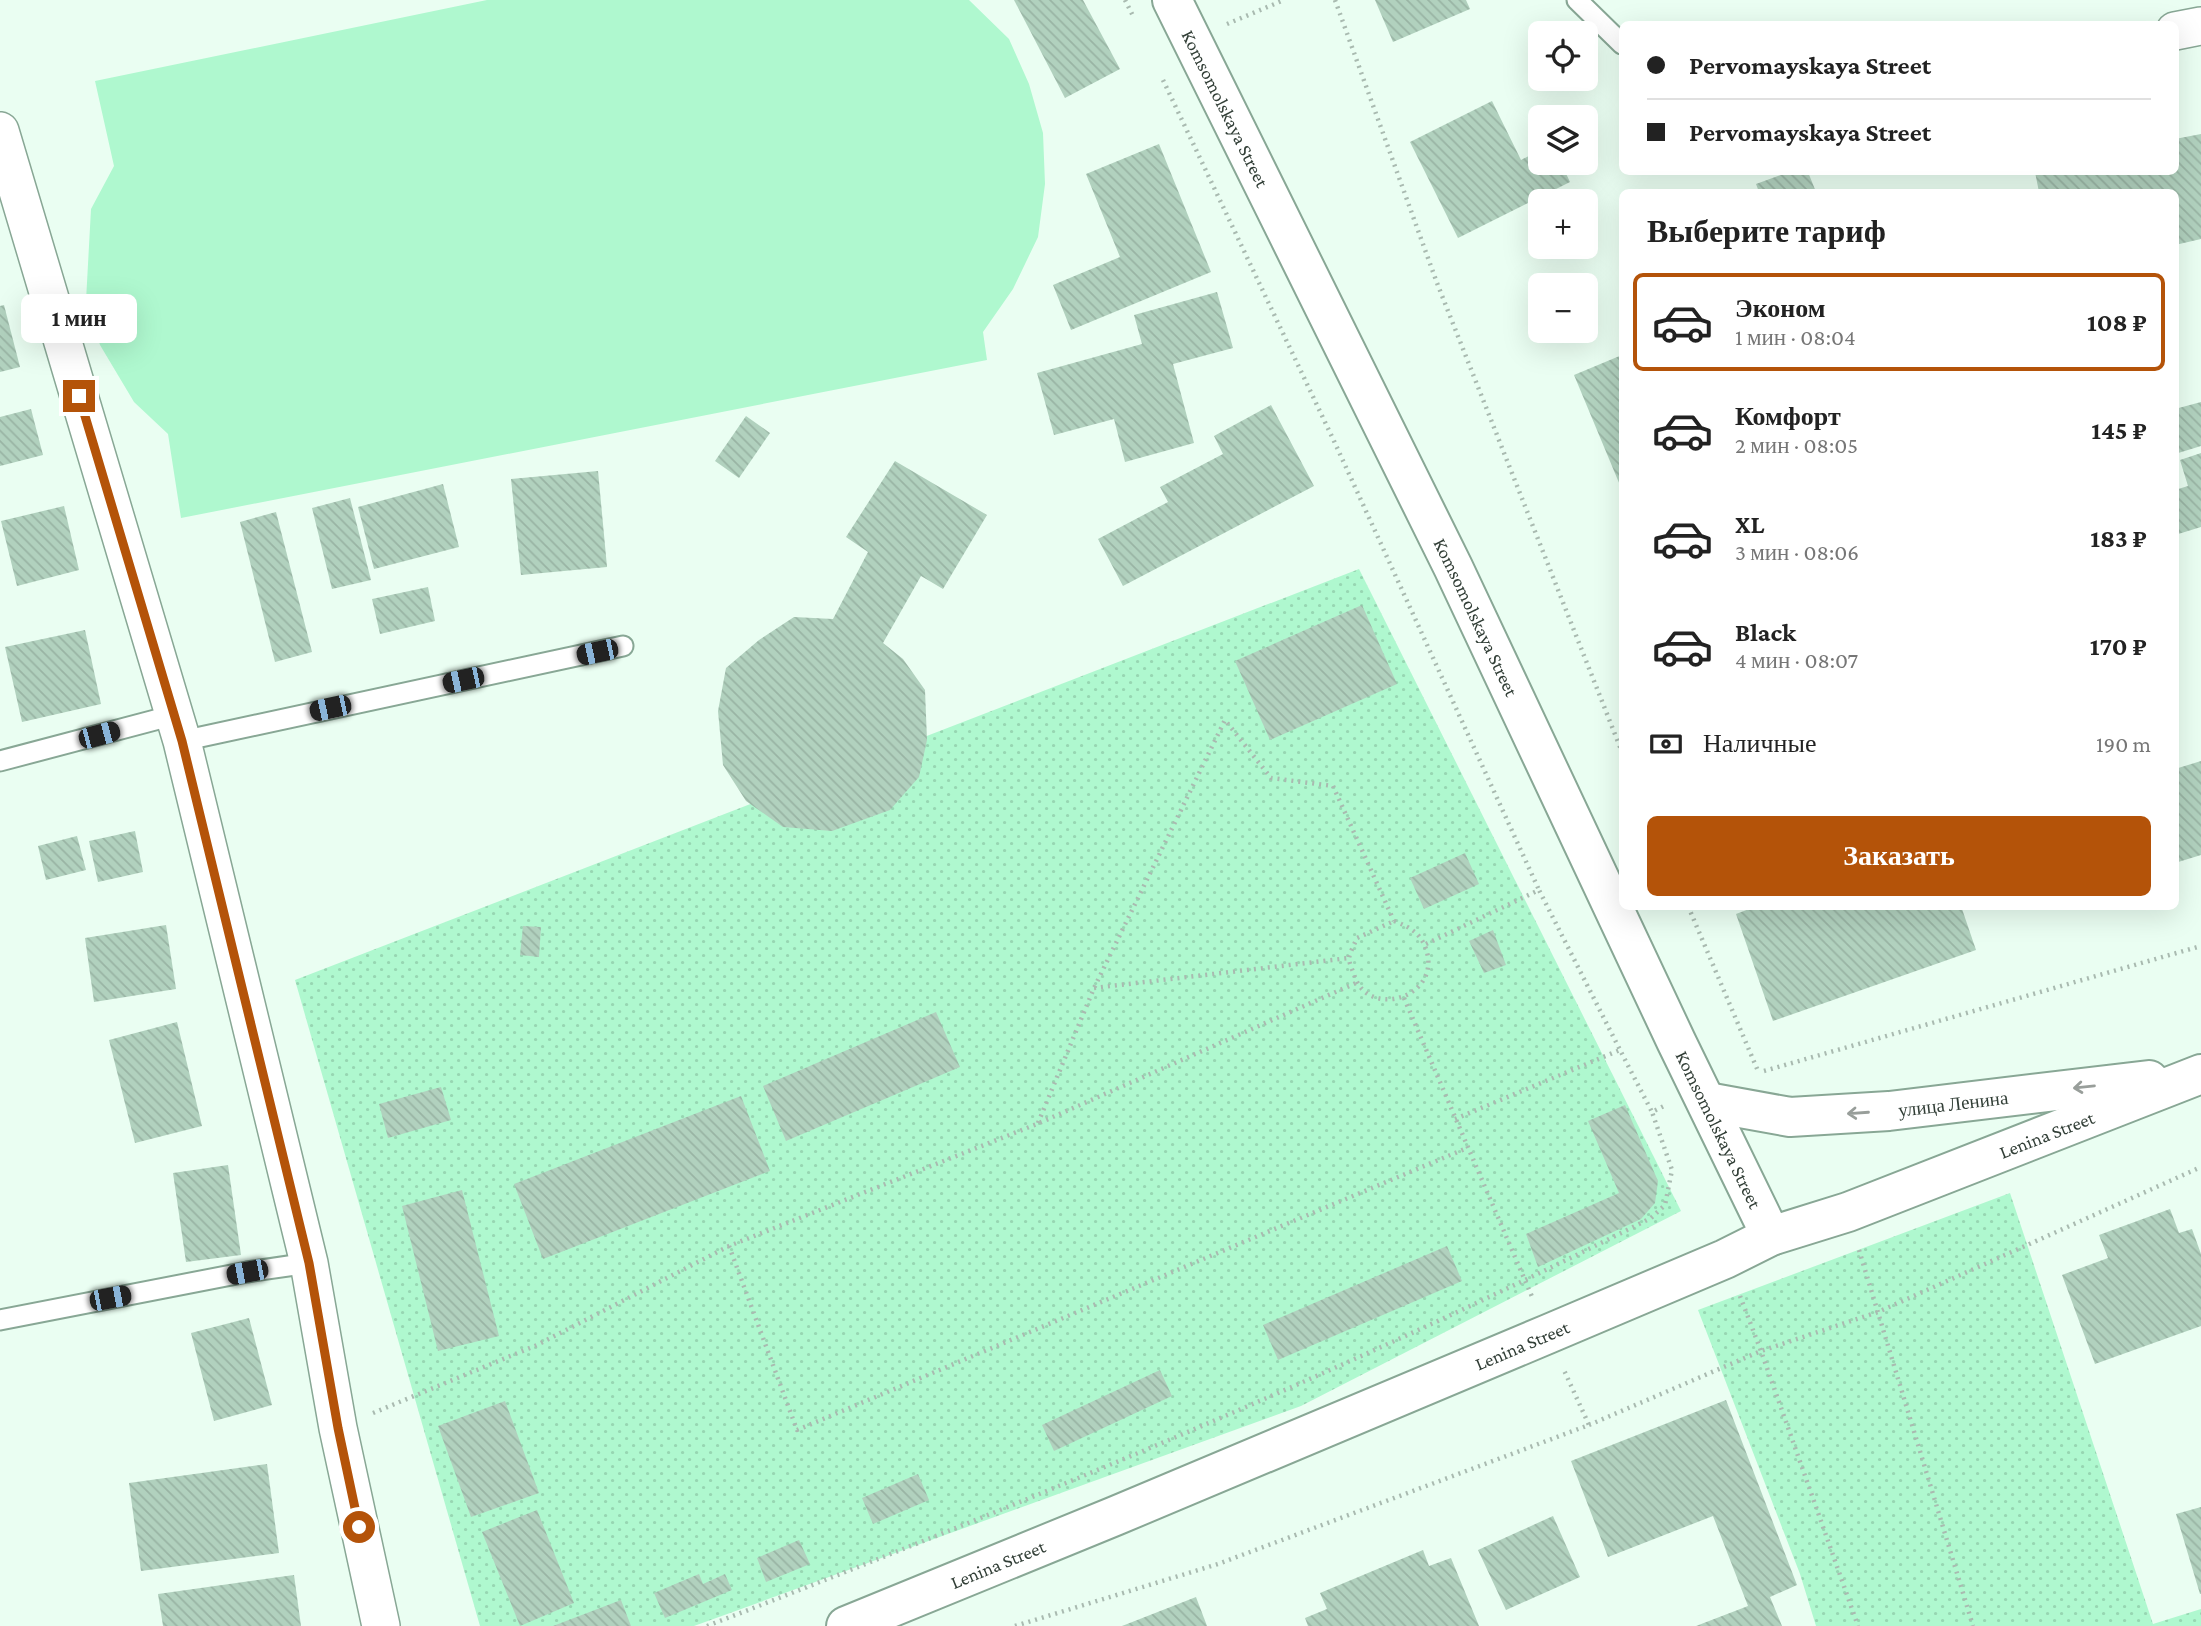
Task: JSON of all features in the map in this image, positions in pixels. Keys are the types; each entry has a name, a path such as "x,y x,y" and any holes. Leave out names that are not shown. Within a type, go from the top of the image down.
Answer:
{"street":[{"name":"Komsomolskaya Street","path":"1172,0 1453,567 1670,1029 1771,1236"},
{"path":"2179,30 2201,26"},
{"path":"0,131 178,728 309,1263 338,1428 381,1626"},
{"name":"улица Ленина","path":"1704,1095 1790,1117 1889,1111 2201,1074"},
{"name":"Lenina Street","path":"846,1626 1128,1511 1548,1334 1725,1259 1771,1236 1848,1212 2201,1074"}],"lane":[{"path":"1577,0 1619,41"},
{"path":"0,761 624,646"},
{"path":"0,1320 247,1272 309,1263"}],"path":[{"path":"1125,0 1136,23"},
{"path":"1335,0 1437,283 1619,744"},
{"path":"707,1626 970,1524 1220,1420 1526,1281 1651,1218 1665,1205 1672,1170 1651,1112 1539,890 1334,441 1158,69"},
{"path":"1037,1124 1094,988 1225,720 1271,778 1333,786 1394,921"},
{"path":"1426,944 1539,890"},
{"path":"1690,910 1759,1072"},
{"path":"1394,921 1413,928 1426,944 1429,965 1421,985 1404,998 1386,1001 1369,995 1356,983 1349,958 1357,938 1394,921"},
{"path":"1651,1112 1704,1095 1759,1072 2201,946"},
{"path":"1094,988 1349,958"},
{"path":"338,1428 537,1345 729,1246 1037,1124 1356,983"},
{"path":"1404,998 1467,1149 1589,1425"},
{"path":"1455,1119 1620,1050"},
{"path":"729,1246 797,1430 1467,1149"},
{"path":"1015,1626 1218,1564 1589,1425 1761,1350 1878,1312 2201,1167"},
{"path":"1848,1212 1973,1626"},
{"path":"1725,1259 1761,1350 1858,1626"}],"green space":[{"path":"487,0 969,0 1009,39 1029,84 1043,133 1045,184 1038,237 1013,289 983,332 987,360 181,518 168,434 134,402 100,345 86,301 91,209 114,166 95,81"},
{"path":"1359,569 1681,1211 1301,1406 694,1626 480,1626 295,980"},
{"path":"2010,1193 2153,1624 2201,1609 2201,1626 1816,1626 1800,1574 1698,1310"}],"building":[{"path":"1014,0 1083,0 1120,69 1065,98"},
{"path":"1375,0 1466,0 1470,9 1393,42"},
{"path":"1492,101 1521,160 1528,156 1528,175 1567,175 1570,182 1556,189 1528,189 1528,203 1458,238 1410,142"},
{"path":"2201,134 2201,239 2179,244 2179,189 2038,189 2036,175 2179,175 2179,138"},
{"path":"1159,144 1211,272 1071,330 1053,285 1120,257 1086,174"},
{"path":"1781,175 1809,175 1815,189 1758,189 1756,184"},
{"path":"1217,292 1233,348 1173,364 1194,443 1125,462 1114,419 1054,435 1037,373 1142,344 1134,315"},
{"path":"4,305 20,367 0,372 0,306"},
{"path":"1619,356 1619,483 1574,375"},
{"path":"2201,402 2201,446 2179,453 2179,408"},
{"path":"1271,405 1314,486 1123,586 1098,539 1168,502 1160,487 1223,454 1214,436"},
{"path":"31,409 43,455 0,466 0,417"},
{"path":"746,416 770,433 739,478 715,461"},
{"path":"2201,453 2201,527 2179,534 2179,489 2188,486 2180,460"},
{"path":"895,461 987,515 943,589 921,576 883,643 903,659 925,690 927,740 919,777 890,810 832,831 783,827 746,801 723,765 718,711 726,668 759,640 794,617 833,619 868,552 846,537"},
{"path":"598,471 607,567 521,575 511,479"},
{"path":"443,484 459,547 374,569 358,507"},
{"path":"350,498 371,580 332,589 312,508"},
{"path":"64,506 79,570 17,586 1,521"},
{"path":"276,512 312,652 275,662 240,522"},
{"path":"428,587 435,621 380,634 372,599"},
{"path":"1362,605 1397,684 1270,740 1235,661"},
{"path":"85,630 101,704 22,722 5,647"},
{"path":"2201,761 2201,855 2179,862 2179,768"},
{"path":"135,831 143,872 98,882 89,841"},
{"path":"77,836 86,870 46,880 38,846"},
{"path":"1465,853 1479,884 1424,909 1410,878"},
{"path":"1746,910 1962,910 1976,950 1773,1021 1736,914"},
{"path":"166,925 176,989 94,1002 85,938"},
{"path":"523,926 541,927 539,957 520,955"},
{"path":"1493,930 1506,965 1484,973 1469,941"},
{"path":"936,1012 960,1067 786,1141 763,1086"},
{"path":"177,1022 202,1126 135,1143 109,1040"},
{"path":"441,1087 451,1120 388,1138 379,1104"},
{"path":"741,1096 770,1171 543,1259 514,1184"},
{"path":"1625,1105 1658,1181 1655,1203 1641,1219 1538,1267 1526,1234 1619,1193 1588,1121"},
{"path":"228,1165 241,1255 186,1262 173,1173"},
{"path":"462,1190 499,1336 438,1351 402,1206"},
{"path":"2170,1209 2179,1233 2192,1229 2201,1254 2201,1326 2095,1364 2062,1275 2108,1258 2099,1235"},
{"path":"1447,1246 1462,1281 1278,1360 1263,1325"},
{"path":"249,1318 272,1405 214,1421 191,1333"},
{"path":"1160,1370 1172,1396 1054,1451 1042,1425"},
{"path":"1726,1400 1797,1585 1770,1597 1782,1626 1696,1626 1748,1606 1713,1516 1608,1557 1571,1461"},
{"path":"505,1401 539,1493 471,1517 438,1426"},
{"path":"267,1464 279,1553 141,1571 129,1483"},
{"path":"918,1474 929,1500 873,1524 862,1498"},
{"path":"2201,1507 2201,1594 2200,1594 2176,1514"},
{"path":"537,1510 574,1603 520,1626 482,1532"},
{"path":"1553,1516 1580,1577 1506,1610 1478,1550"},
{"path":"799,1540 810,1564 766,1582 757,1558"},
{"path":"1423,1550 1429,1566 1451,1558 1479,1626 1308,1626 1305,1618 1327,1609 1320,1593"},
{"path":"699,1574 703,1584 725,1574 732,1590 665,1618 654,1593"},
{"path":"294,1575 301,1626 163,1626 158,1594"},
{"path":"1196,1597 1207,1626 1122,1626"},
{"path":"621,1600 631,1626 553,1626"}],"route":[{"path":"79,396 182,741 309,1263 338,1428 359,1527"}]}
